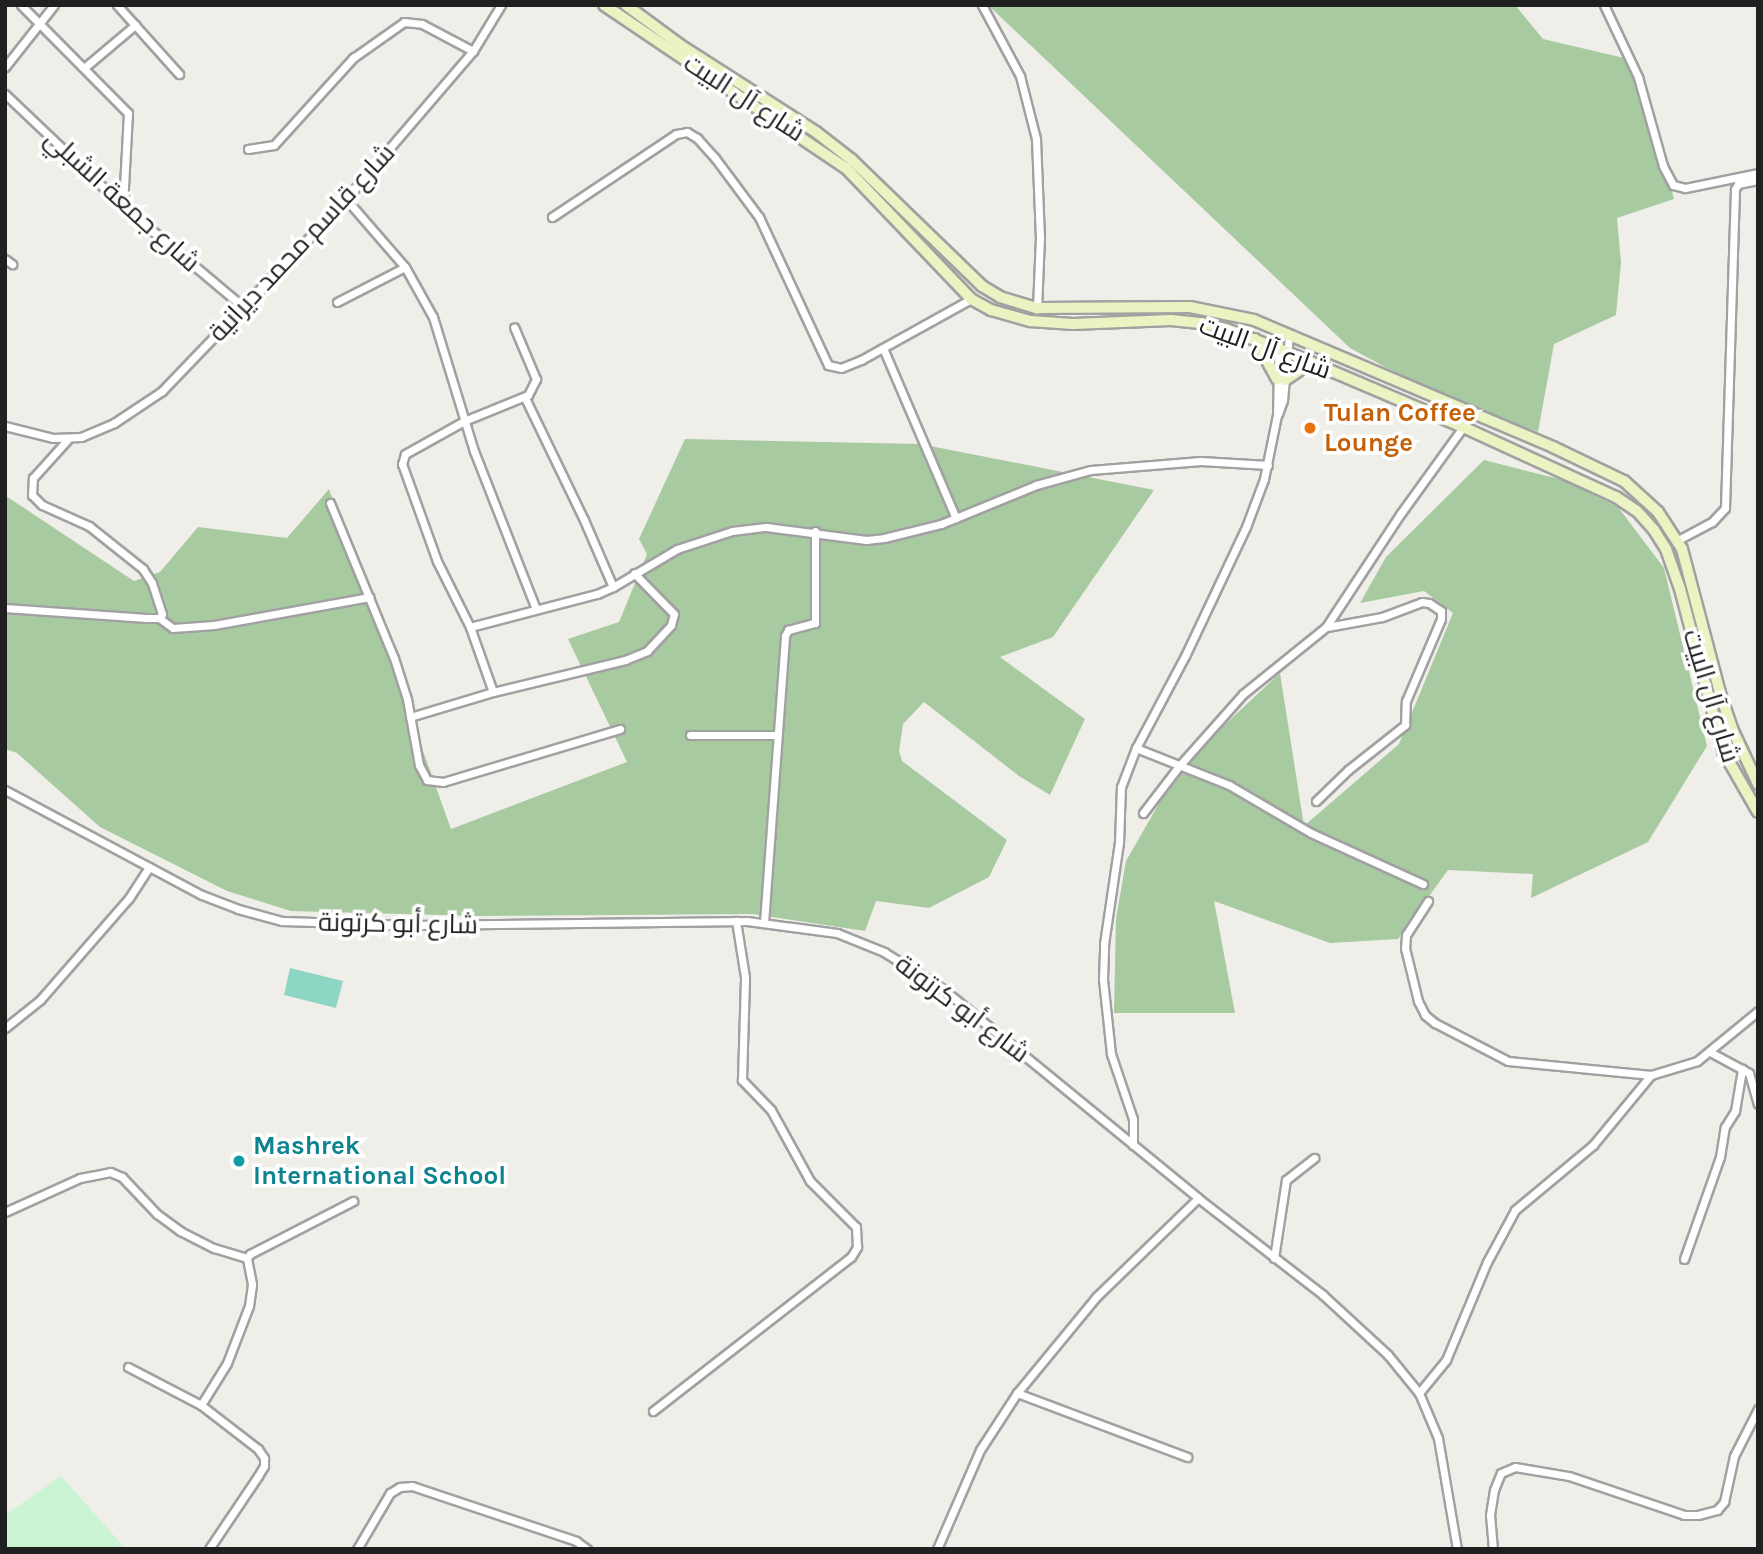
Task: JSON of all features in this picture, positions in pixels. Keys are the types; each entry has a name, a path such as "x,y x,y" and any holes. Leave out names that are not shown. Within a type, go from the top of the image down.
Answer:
{"street":[{"path":"21,5 129,116 123,163 123,206"},
{"path":"5,67 54,5"},
{"path":"117,5 179,74"},
{"name":"شارع قاسم محمد ديرانية","path":"68,439 102,430 162,391 241,305 346,199 473,51 501,5"},
{"name":"شارع آل البيت","path":"626,5 680,45 816,132 852,160 982,286 1011,301 1037,308 1190,306 1228,313 1284,332 1553,447 1623,481 1657,512 1678,540 1693,581 1724,705 1758,784"},
{"path":"982,5 1020,76 1036,139 1040,237 1037,308"},
{"path":"1604,5 1642,87 1663,166 1673,185 1685,188 1758,173"},
{"name":"شارع آل البيت","path":"607,6 846,168 971,299 991,310 1030,321 1073,324 1189,321 1255,339 1463,427 1616,497 1637,511 1666,549 1680,589 1723,751 1758,812"},
{"path":"248,149 274,145 353,58 404,22 422,24 473,51"},
{"path":"84,68 135,25"},
{"name":"شارع جمعة الشبلي","path":"5,94 123,206 241,305"},
{"path":"552,217 676,134 692,134 715,158 759,217 825,362 832,367 841,368 883,348 971,299"},
{"path":"1678,540 1712,522 1726,508 1735,189 1738,184 1758,180"},
{"path":"346,199 405,267 433,317 464,421 536,609"},
{"path":"337,302 405,267"},
{"path":"493,692 470,627 447,583 402,464 405,454 464,421 525,398 536,379 514,327"},
{"path":"1133,1145 1133,1119 1111,1054 1103,968 1119,843 1121,786 1136,748 1185,656 1241,539 1268,465 1277,415 1282,405 1284,332"},
{"path":"1255,339 1281,379"},
{"path":"883,348 956,517"},
{"path":"1281,379 1312,362"},
{"path":"525,398 613,587"},
{"path":"5,426 68,439"},
{"path":"1143,813 1179,766 1248,690 1326,627 1401,513 1463,427"},
{"path":"68,439 33,478 32,495 41,505 89,526 143,569 161,608 159,618"},
{"path":"470,627 613,587 677,549 732,531 766,527 815,531 866,540 884,538 925,529 1047,481 1091,470 1201,461 1268,465"},
{"path":"330,503 370,597 402,684 419,765 424,776 434,783 474,774 620,729"},
{"path":"764,923 786,631 815,623 815,531"},
{"path":"410,717 493,692 625,660 647,651 671,625 674,614 634,573"},
{"path":"5,608 159,618 173,628 214,625 370,597"},
{"path":"1316,801 1348,769 1405,725 1406,701 1441,619 1441,611 1422,602 1382,617 1326,627"},
{"path":"690,735 776,736"},
{"path":"1136,748 1229,785 1311,833 1423,884"},
{"name":"شارع أبو كرتونة","path":"5,790 149,867 238,909 294,922 426,925 736,921 837,933 908,965 943,989 1274,1258 1388,1355 1419,1393 1438,1438 1457,1549"},
{"path":"5,1028 27,1014 49,990 129,898 149,867"},
{"path":"1428,901 1406,936 1405,948 1418,1001 1425,1015 1435,1023 1508,1061 1651,1075 1690,1065 1710,1052 1758,1011"},
{"path":"653,1411 842,1265 857,1247 856,1227 810,1181 771,1110 742,1080 745,977 736,921"},
{"path":"1710,1052 1752,1077 1758,1104"},
{"path":"1684,1259 1720,1157 1725,1127 1735,1111 1742,1069"},
{"path":"1419,1393 1446,1360 1487,1262 1511,1215 1593,1145 1651,1075"},
{"path":"1274,1258 1286,1180 1314,1157"},
{"path":"5,1212 80,1178 110,1172 122,1177 157,1214 180,1231 214,1248 247,1258"},
{"path":"937,1549 979,1450 1017,1393 1096,1297 1198,1198"},
{"path":"247,1258 262,1245 353,1201"},
{"path":"201,1405 227,1363 249,1306 252,1284 247,1258"},
{"path":"128,1367 201,1405 258,1449 264,1466 209,1549"},
{"path":"1017,1393 1187,1457"},
{"path":"1493,1549 1490,1515 1494,1490 1501,1473 1515,1467 1569,1476 1684,1515 1717,1510 1724,1502 1734,1456 1758,1409"},
{"path":"357,1549 390,1493 400,1487 412,1486 576,1541 587,1549"}],"green space":[{"path":"988,5 1515,5 1543,39 1637,61 1674,199 1617,218 1621,262 1616,315 1554,344 1538,432 1435,394 1350,348"},
{"path":"685,439 920,444 1154,490 1053,637 1000,657 1085,719 1050,795 1019,776 924,702 903,724 899,751 902,761 1007,840 989,877 929,908 876,901 865,931 752,914 479,916 291,911 227,891 100,827 17,753 5,749 6,496 134,581 160,572 198,527 287,538 329,489 451,829 627,762 568,639 619,622 647,554 639,539"},
{"path":"1484,460 1563,480 1618,507 1664,568 1707,746 1648,842 1531,898 1533,874 1448,870 1398,939 1330,943 1214,901 1235,1013 1114,1013 1116,919 1126,861 1173,779 1218,731 1280,673 1304,826 1399,744 1453,613 1424,591 1360,603 1386,557"},
{"path":"290,968 343,981 336,1008 284,995"},
{"path":"61,1476 126,1549 5,1549 5,1515"}],"place":[{"name":"Tulan Coffee Lounge","path":"1310,428"},
{"name":"Mashrek International School","path":"239,1161"}]}
